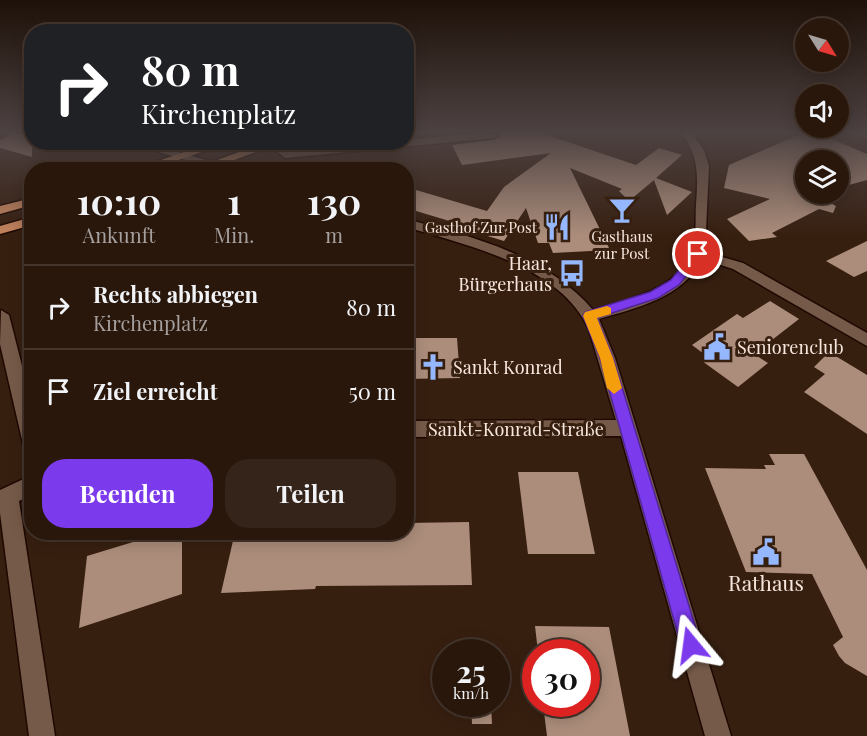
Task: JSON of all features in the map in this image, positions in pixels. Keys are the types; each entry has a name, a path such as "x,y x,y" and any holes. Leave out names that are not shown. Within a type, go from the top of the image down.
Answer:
{"main road":[{"path":"0,210 24,203"},
{"path":"0,231 24,224"}],"street":[{"path":"589,316 654,295 675,283 698,254 705,167"},
{"path":"414,226 526,263 558,284 589,316 607,358 718,736"},
{"path":"698,254 738,266 867,340"},
{"path":"1,315 24,411"},
{"name":"Sankt-Konrad-Straße","path":"414,429 626,428"},
{"path":"24,488 4,499 42,736"}],"building":[{"path":"531,167 668,167 656,178 692,192 667,215 654,180 629,201 619,191 622,189 570,168 610,250 553,253 549,243 538,243 526,208 504,241 471,231 473,228 414,210 414,189 487,211 504,187"},
{"path":"728,167 795,167 795,204 832,204 836,206 833,213 819,209 772,233 777,237 749,241 727,219 770,199 724,188"},
{"path":"849,167 867,167 867,180 849,185"},
{"path":"867,241 867,271 854,277 826,261"},
{"path":"770,301 799,319 754,354 768,363 738,387 702,361 708,357 692,345 737,314 743,318"},
{"name":"Sankt Konrad","path":"414,338 457,338 460,378 414,379"},
{"path":"829,352 867,375 867,434 804,392 825,374 814,367"},
{"name":"Rathaus","path":"769,454 804,454 867,570 867,676 845,663 833,645 843,637 812,574 746,572 705,468 766,469 764,465 775,465"},
{"path":"518,472 578,472 595,554 528,554"},
{"path":"469,522 472,585 316,586 315,589 221,593 233,540 414,540 414,523"},
{"path":"140,540 182,540 182,594 79,628 87,556"},
{"path":"535,626 609,627 630,736 547,736 545,717 600,717 600,639 536,639"},
{"path":"472,717 492,717 492,724 472,724"}],"slow traffic":[{"path":"607,311 589,316 607,358 614,388"}],"place":[{"name":"Gasthaus zur Post","path":"622,210"},
{"name":"Gasthof Zur Post","path":"557,227"},
{"name":"Haar, Bürgerhaus","path":"572,273"},
{"name":"Seniorenclub","path":"717,347"},
{"name":"Sankt Konrad","path":"433,367"},
{"name":"Rathaus","path":"766,552"}],"route":[{"path":"691,645 617,399 607,358 589,316 654,295 675,283 698,254"}]}
